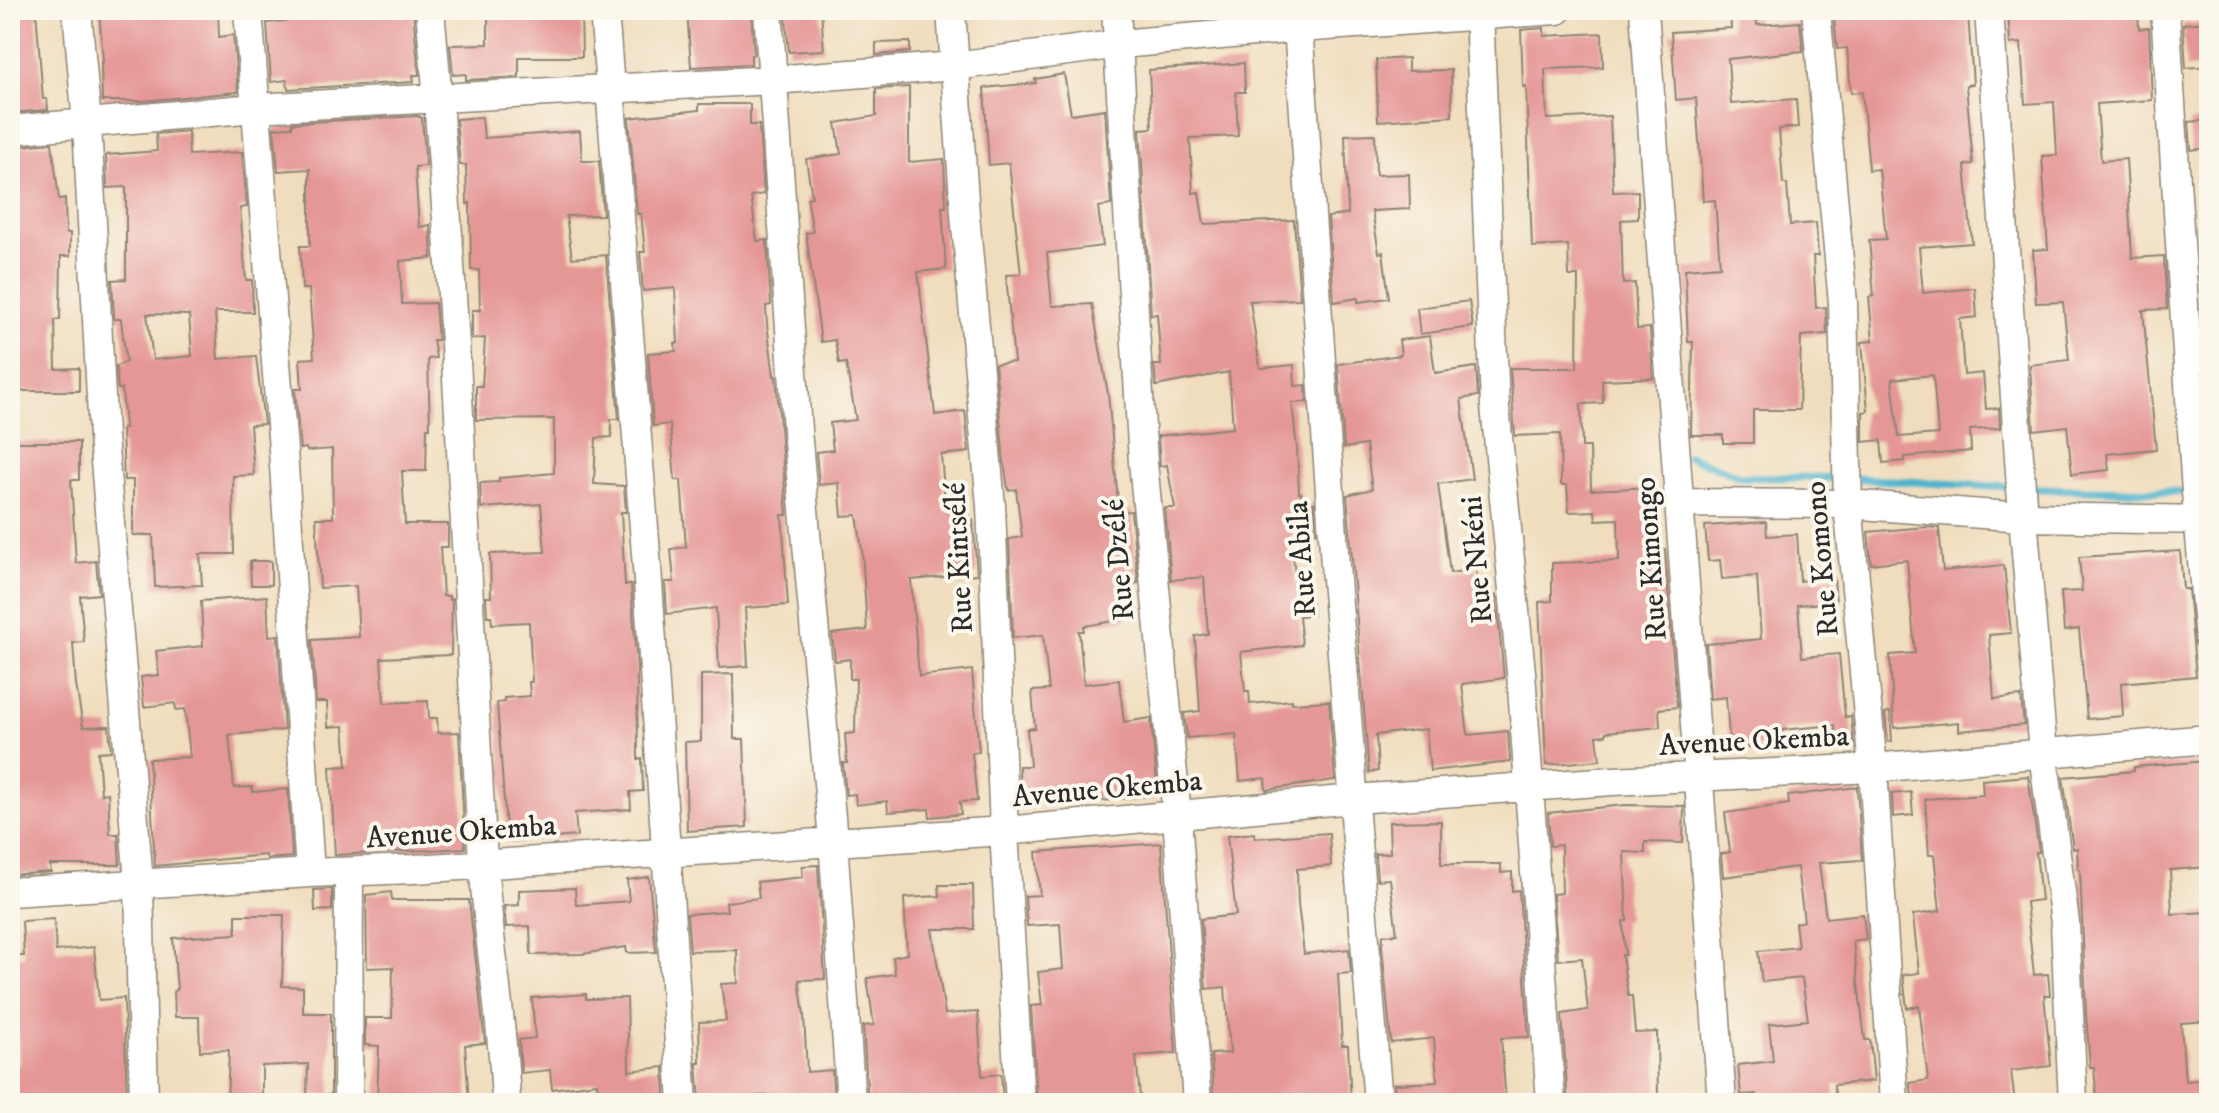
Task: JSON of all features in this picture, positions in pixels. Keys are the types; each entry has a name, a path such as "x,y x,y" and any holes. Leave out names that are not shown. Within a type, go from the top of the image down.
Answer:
{"street":[{"path":"77,10 87,124 103,436 139,883 144,1103"},
{"path":"248,10 283,450 310,873"},
{"path":"430,10 438,97 483,863 506,1103"},
{"path":"604,10 647,567 683,1103"},
{"path":"768,10 797,430 833,840 851,1103"},
{"name":"Rue Kintsélé","path":"951,10 965,214 991,506 1004,831 1020,1103"},
{"name":"Rue Dzélé","path":"1116,10 1143,462 1177,816 1197,1103"},
{"path":"10,130 255,108 773,80 955,66 1298,19 1557,10"},
{"name":"Rue Kimongo","path":"1644,10 1722,1103"},
{"name":"Rue Komono","path":"1816,10 1843,303 1848,504 1873,768 1894,1103"},
{"path":"1989,10 2023,517 2043,753 2065,923 2073,1103"},
{"path":"2165,10 2204,521 2209,639"},
{"name":"Rue Nkéni","path":"1479,13 1495,406 1529,787 1551,1103"},
{"name":"Rue Abila","path":"1298,19 1378,1103"},
{"path":"1680,503 1848,504 2023,517 2204,521"},
{"name":"Avenue Okemba","path":"10,892 1004,831 1354,799 1873,768 2209,739"},
{"path":"348,1103 349,872"}],"building":[{"path":"10,10 36,10 43,99 47,99 48,110 10,113"},
{"path":"99,10 218,10 219,37 233,35 238,92 142,101 102,101"},
{"path":"285,10 413,10 419,75 413,75 414,82 288,89 287,80 271,82 267,23 286,21"},
{"path":"488,10 581,10 582,57 519,57 519,77 466,80 466,74 453,75 450,45 488,44"},
{"path":"687,10 751,10 754,54 751,55 751,64 691,67"},
{"path":"785,10 821,10 824,50 789,52"},
{"path":"2008,10 2138,10 2139,29 2149,28 2152,100 2097,104 2101,161 2126,159 2132,258 2164,256 2167,309 2143,310 2156,449 2107,454 2109,470 2072,474 2067,426 2034,430 2030,365 2069,360 2063,302 2036,303 2033,250 2048,249 2042,156 2057,155 2054,102 2025,104 2021,43 2010,44"},
{"path":"1756,12 1757,25 1800,22 1803,51 1728,59 1731,104 1796,99 1798,127 1779,129 1783,184 1787,184 1790,225 1816,223 1818,256 1813,256 1816,308 1826,307 1827,334 1801,336 1799,410 1753,410 1753,443 1723,443 1723,435 1691,435 1693,342 1688,342 1685,269 1720,266 1715,200 1703,201 1696,98 1676,100 1671,32 1731,28 1730,14"},
{"path":"1899,13 1899,19 1968,14 1973,84 1966,85 1973,164 1965,165 1972,243 1919,247 1923,293 1975,288 1977,317 1960,319 1964,375 1983,373 1986,409 1999,408 2000,428 1970,430 1971,451 1905,457 1905,461 1883,463 1881,440 1863,442 1863,412 1868,411 1862,342 1873,341 1869,297 1874,296 1869,240 1886,239 1879,169 1869,170 1862,92 1851,93 1847,48 1837,49 1834,18","holes":["1933,375 1938,434 1899,437 1892,379"]},
{"path":"2209,22 2209,66 2186,68 2183,24"},
{"path":"1544,28 1544,36 1602,33 1603,67 1545,69 1547,119 1610,116 1613,192 1638,191 1638,219 1621,220 1623,284 1635,283 1637,329 1650,328 1653,378 1602,380 1603,403 1581,404 1582,447 1590,447 1591,490 1653,487 1655,549 1665,549 1677,707 1659,709 1660,727 1606,732 1606,735 1597,736 1600,760 1546,765 1539,602 1552,601 1552,563 1619,561 1618,519 1596,520 1595,511 1569,512 1567,485 1561,485 1560,434 1515,436 1510,368 1577,368 1578,276 1569,276 1568,245 1532,247 1521,30"},
{"path":"910,42 910,52 876,55 876,43"},
{"path":"1408,58 1408,71 1451,70 1452,116 1378,121 1376,60"},
{"path":"1244,63 1245,92 1236,92 1238,136 1190,138 1193,193 1199,192 1204,224 1294,220 1300,299 1250,301 1260,368 1294,365 1295,386 1306,385 1307,402 1292,403 1299,493 1302,506 1314,503 1316,532 1291,535 1296,585 1309,584 1313,615 1299,616 1302,645 1241,652 1245,691 1249,691 1250,704 1292,700 1292,703 1329,701 1335,780 1266,790 1265,778 1240,781 1236,734 1187,738 1184,713 1200,711 1195,636 1208,634 1204,577 1171,580 1165,508 1175,508 1167,465 1160,466 1158,436 1233,428 1229,372 1156,386 1154,365 1161,365 1157,314 1151,315 1140,129 1152,128 1149,70"},
{"path":"1064,74 1071,114 1105,109 1111,205 1098,207 1103,246 1047,253 1052,306 1092,304 1108,394 1119,512 1131,511 1138,583 1122,587 1126,619 1084,626 1084,631 1079,631 1084,684 1119,680 1124,722 1151,718 1158,795 1102,801 1102,798 1020,803 1019,766 1030,766 1027,729 1035,728 1032,691 1049,690 1043,635 1013,638 1009,539 1022,537 1016,489 1008,490 995,364 1014,362 1006,275 1021,274 1009,163 989,165 984,88 1036,83 1035,79"},
{"path":"909,87 909,162 944,159 946,207 942,207 946,269 918,272 935,415 965,411 969,452 941,455 946,512 969,510 969,521 973,520 977,574 911,580 919,676 972,670 979,752 972,753 977,801 960,802 961,814 930,817 929,809 888,812 887,801 856,805 855,794 846,795 843,763 847,763 845,734 855,733 856,679 850,679 850,659 835,661 832,634 867,630 862,550 857,515 842,516 839,483 819,485 816,452 833,450 830,423 856,420 846,363 839,364 835,340 821,342 806,233 813,232 807,198 812,197 806,159 841,154 836,123 876,116 876,89"},
{"path":"699,104 750,104 750,125 759,125 764,194 751,196 757,241 767,240 771,305 766,306 767,324 776,376 787,515 782,515 788,605 745,608 748,666 719,668 716,608 667,614 665,582 674,582 671,549 686,547 681,480 675,480 670,424 653,426 648,353 676,351 675,288 643,291 640,252 645,252 641,214 637,214 629,118 699,110"},
{"path":"482,117 484,138 580,131 582,161 599,161 603,215 566,216 572,258 606,255 619,419 611,419 612,437 596,438 594,484 624,486 626,512 621,512 625,585 631,585 637,668 638,759 642,758 643,791 630,792 631,809 575,813 577,836 507,842 497,703 504,702 504,698 530,696 529,622 492,624 491,616 487,616 486,597 491,597 490,554 545,552 541,504 481,508 480,483 499,482 499,478 554,473 554,419 476,420 476,386 482,386 485,338 472,339 472,310 480,310 479,270 471,270 470,203 467,204 466,165 460,165 456,119"},
{"path":"422,118 426,166 415,167 419,227 430,225 432,258 400,261 402,304 435,303 438,340 433,340 436,358 428,359 430,428 427,428 426,471 402,471 405,524 448,524 448,547 440,547 443,596 452,599 451,655 381,658 384,703 428,701 429,718 437,718 438,733 459,732 465,848 335,855 330,767 347,766 344,726 328,727 327,702 316,702 312,640 359,637 356,586 320,588 316,518 333,518 332,449 300,449 295,389 302,389 300,359 314,358 309,289 302,289 300,246 310,246 310,169 278,171 274,128 292,127 292,123"},
{"path":"2209,120 2209,148 2191,150 2189,122"},
{"path":"188,131 189,155 242,152 247,207 240,208 246,280 252,280 253,312 215,312 218,359 256,356 264,424 250,425 254,475 233,476 234,554 200,554 202,585 155,587 153,535 133,535 133,480 124,480 122,429 125,428 122,389 118,389 116,366 126,362 121,319 114,319 112,280 126,279 126,187 107,188 106,155 157,151 156,134","holes":["147,314 189,315 192,356 153,360"]},
{"path":"1375,134 1376,175 1409,174 1410,209 1372,211 1379,253 1383,252 1389,298 1334,302 1328,217 1348,214 1345,135"},
{"path":"52,143 59,199 65,198 66,233 70,233 70,256 61,256 60,320 55,320 56,369 79,368 79,391 12,391 10,147"},
{"path":"1469,301 1473,327 1420,334 1417,308"},
{"path":"1430,336 1435,373 1476,367 1478,396 1461,399 1472,479 1438,484 1450,573 1476,569 1480,597 1496,595 1504,678 1462,684 1468,735 1508,731 1510,762 1430,771 1426,729 1376,735 1378,771 1369,773 1347,495 1372,489 1366,445 1344,448 1338,364 1401,355 1399,340"},
{"path":"10,442 79,442 79,480 71,480 76,563 96,561 99,594 80,596 84,642 73,643 76,685 83,727 109,726 111,751 98,752 101,794 108,793 110,834 118,834 120,865 50,865 51,872 10,875"},
{"path":"1766,522 1767,536 1797,534 1800,581 1834,578 1836,602 1798,605 1802,657 1839,654 1845,717 1851,716 1854,747 1836,748 1835,725 1782,730 1783,744 1730,749 1726,697 1710,699 1706,644 1761,639 1757,576 1722,579 1720,560 1708,561 1705,526"},
{"path":"1939,528 1943,571 2004,565 2011,633 1989,635 1994,699 2021,696 2024,725 1959,731 1959,722 1894,728 1890,655 1915,653 1907,560 1871,564 1868,532"},
{"path":"2180,551 2183,589 2188,589 2196,676 2121,683 2123,716 2087,719 2079,629 2064,631 2061,592 2082,591 2079,557"},
{"path":"250,561 271,561 271,585 251,585"},
{"path":"267,596 269,636 278,635 284,730 229,735 234,788 252,787 253,792 288,789 292,857 267,859 266,855 155,866 149,759 190,757 185,709 176,710 175,703 144,707 141,677 159,675 156,651 203,646 201,601"},
{"path":"733,674 734,739 744,739 747,827 687,831 685,742 701,741 701,675"},
{"path":"1890,712 1892,741 1888,742 1885,713"},
{"path":"2207,761 2209,867 2170,870 2172,914 2209,912 2209,1021 2181,1023 2185,1081 2209,1079 2209,1103 2097,1103 2094,1067 2090,1067 2086,1014 2080,869 2077,848 2073,849 2063,777"},
{"path":"2028,776 2039,852 2036,852 2041,900 2026,902 2034,975 2048,974 2050,995 2044,995 2051,1066 2011,1071 2015,1103 1913,1103 1910,1083 1928,1080 1919,1006 1907,1008 1903,975 1919,973 1913,915 1940,911 1934,855 1929,855 1925,799 1983,795 1982,780"},
{"path":"1857,787 1862,860 1819,863 1826,918 1863,914 1866,939 1853,941 1865,1040 1870,1040 1874,1081 1834,1085 1836,1103 1757,1103 1756,1094 1741,1095 1738,1065 1773,1061 1769,1024 1808,1020 1802,978 1762,982 1758,951 1798,947 1795,923 1804,921 1797,867 1723,877 1721,854 1730,852 1725,813 1789,804 1788,796"},
{"path":"1911,792 1913,815 1893,817 1892,794"},
{"path":"1625,805 1684,806 1683,843 1645,842 1645,853 1624,852 1627,921 1623,921 1625,955 1622,955 1628,996 1632,996 1635,1033 1657,1032 1658,1103 1568,1103 1562,1014 1588,1010 1582,958 1558,960 1553,894 1562,893 1561,845 1550,846 1548,813"},
{"path":"1441,821 1441,864 1501,864 1501,873 1512,872 1512,891 1519,890 1529,1037 1501,1038 1506,1103 1395,1103 1394,1084 1437,1082 1434,1038 1391,1043 1382,946 1383,935 1397,934 1390,879 1377,880 1375,854 1390,853 1389,822"},
{"path":"1254,833 1255,838 1329,833 1331,866 1297,869 1298,904 1304,954 1349,949 1351,973 1338,974 1342,1045 1348,1045 1351,1103 1214,1103 1211,1054 1230,1053 1225,987 1206,989 1201,919 1236,915 1227,836"},
{"path":"1161,843 1176,1053 1136,1056 1140,1097 1082,1103 1042,1103 1041,1098 1037,1098 1031,1006 1042,1005 1038,972 1063,969 1060,924 1027,926 1025,896 1040,895 1036,852"},
{"path":"818,865 825,979 799,980 807,1072 832,1070 834,1103 774,1103 774,1095 700,1100 697,1063 700,1063 699,1022 726,1021 721,984 738,983 737,950 690,951 687,914 727,911 726,902 759,898 757,882 803,877 802,866"},
{"path":"649,877 656,952 627,953 626,947 582,954 531,955 530,926 506,927 504,906 519,905 519,890 575,888 576,905 629,901 627,880"},
{"path":"939,885 973,885 974,929 932,929 945,1014 978,1012 982,1076 1001,1074 1003,1101 868,1103 863,1026 874,1025 867,978 895,974 893,957 907,954 904,898 940,896"},
{"path":"332,889 332,910 315,911 314,890"},
{"path":"391,892 392,900 469,900 485,1043 465,1045 469,1103 377,1103 379,1046 365,1045 365,1018 392,1018 393,967 367,968 366,895"},
{"path":"236,915 284,915 282,986 303,987 303,1013 331,1013 331,1095 307,1096 308,1064 262,1066 262,1103 227,1103 229,1050 200,1051 199,1017 175,1017 174,991 177,990 173,938 236,934"},
{"path":"54,919 56,951 94,947 99,1000 124,998 127,1103 10,1103 10,1064 19,1064 16,997 10,997 10,956 24,956 22,921"},
{"path":"586,994 586,999 627,998 629,1071 664,1067 665,1095 628,1099 628,1103 598,1103 597,1083 552,1089 550,1070 521,1073 519,1040 535,1038 532,998"}],"waterway":[{"path":"1688,456 1742,477 1848,478 2021,488 2191,492"}]}
